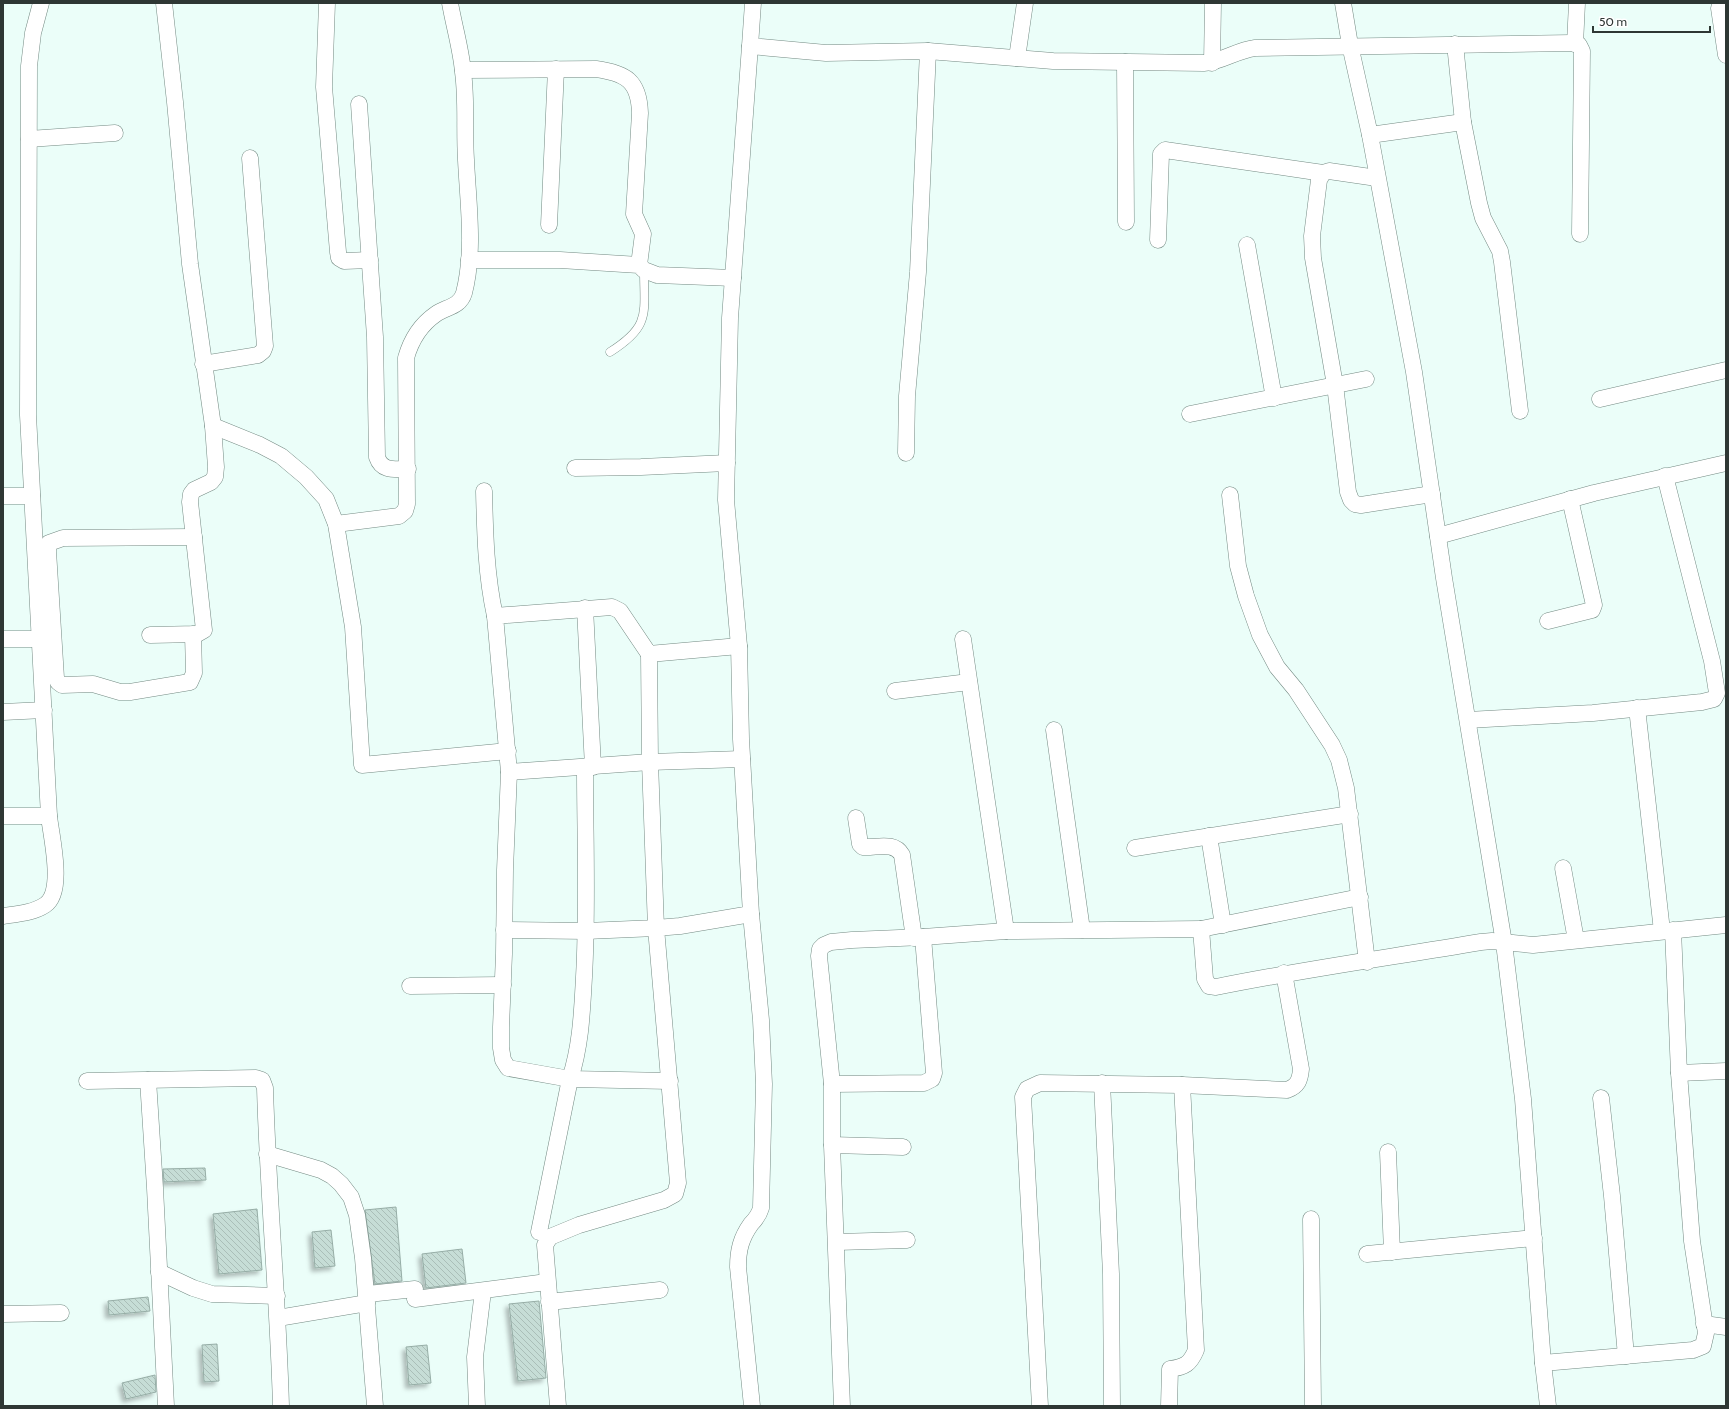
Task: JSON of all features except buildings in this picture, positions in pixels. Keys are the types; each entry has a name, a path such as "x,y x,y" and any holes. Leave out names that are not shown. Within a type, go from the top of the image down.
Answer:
{"street":[{"path":"41,3 30,53 28,415 32,496 44,597 56,678 58,682 62,684 93,684 120,692 130,692 190,682 194,673 193,634"},
{"path":"150,635 201,633 204,627 190,502 191,494 194,490 211,482 215,477 216,467 213,426 190,264 164,3"},
{"path":"327,3 324,87 339,258 344,260 370,260"},
{"path":"336,524 399,516 405,511 407,504 408,469 406,358 410,342 420,328 437,314 454,307 463,294 469,260 470,228 465,150 466,112 463,70 450,3"},
{"path":"752,1406 738,1267 738,1253 741,1242 758,1216 761,1208 764,1084 761,1020 751,914 742,760 739,646 726,500 730,318 753,3"},
{"path":"1017,58 1025,3"},
{"path":"1212,63 1213,3"},
{"path":"1343,3 1350,45 1370,135 1414,372 1438,536 1504,943 1523,1099 1543,1364 1548,1406"},
{"path":"1575,44 1577,3"},
{"path":"1721,6 1726,55"},
{"path":"750,46 826,53 928,51 1053,61 1212,63 1236,52 1255,48 1560,42 1575,44 1579,45 1582,52 1580,234"},
{"path":"1455,44 1463,122 1483,218 1500,251 1520,411"},
{"path":"906,453 907,396 918,272 928,51"},
{"path":"1125,62 1126,222"},
{"path":"549,225 556,69"},
{"path":"463,70 596,69 617,73 625,76 630,81 635,89 640,103 634,214 643,234 641,267"},
{"path":"359,104 375,337 378,457 382,466 388,469 408,469"},
{"path":"1370,135 1463,122"},
{"path":"29,139 115,133"},
{"path":"1158,240 1161,154 1166,150 1323,173 1330,171 1377,178"},
{"path":"203,364 258,355 263,352 264,346 250,158"},
{"path":"1323,173 1319,180 1312,236 1313,258 1335,385 1348,492 1354,504 1432,494"},
{"path":"1247,245 1274,398"},
{"path":"469,260 560,260 641,267 657,275 733,278"},
{"path":"1600,398 1726,370"},
{"path":"1190,414 1366,379"},
{"path":"213,426 260,445 281,456 306,477 326,499 336,524 353,627 362,765 508,751"},
{"path":"575,468 727,463"},
{"path":"1438,536 1570,499 1726,463"},
{"path":"1468,720 1637,708 1702,702 1714,699 1717,693 1712,661 1665,476"},
{"path":"484,491 485,549 490,594 495,616 509,772 501,1048 503,1060 508,1068 570,1079 670,1081"},
{"path":"1230,495 1238,566 1250,609 1260,634 1278,667 1296,690 1332,745 1339,760 1346,788 1350,814 1367,962"},
{"path":"3,496 32,496"},
{"path":"1548,621 1584,613 1592,610 1594,605 1570,499"},
{"path":"3,916 27,912 47,904 54,893 56,879 49,816 40,639 49,543 63,538 194,537"},
{"path":"495,616 612,607 620,611 649,654 650,762 656,928 678,1183 674,1194 664,1200 579,1225 550,1237 545,1245 548,1302 558,1406"},
{"path":"539,1232 570,1079 580,1038 586,931 589,767 585,608"},
{"path":"3,639 40,639"},
{"path":"963,639 1006,931"},
{"path":"649,654 739,646"},
{"path":"895,691 969,682"},
{"path":"1543,1364 1699,1348 1703,1346 1706,1340 1692,1241 1668,930 1637,708"},
{"path":"3,712 44,710"},
{"path":"1054,730 1082,930"},
{"path":"509,772 650,762 742,760"},
{"path":"1136,848 1350,814"},
{"path":"3,816 49,816"},
{"path":"832,1084 924,1083 932,1079 934,1073 919,937 902,856 898,849 892,846 863,847 860,844 856,818"},
{"path":"1209,836 1223,925"},
{"path":"1563,868 1576,940"},
{"path":"842,1406 837,1242 832,1146 832,1084 819,956 820,949 824,945 831,942 1006,931 1201,929 1360,897"},
{"path":"504,930 586,931 656,928 680,926 751,914"},
{"path":"1201,929 1205,979 1209,986 1216,987 1284,974 1367,962 1481,942 1492,941 1533,945 1726,925"},
{"path":"1040,1406 1023,1097 1027,1089 1040,1083 1182,1085 1287,1090 1295,1087 1300,1080 1301,1069 1284,974"},
{"path":"410,986 503,985"},
{"path":"1679,1072 1726,1071"},
{"path":"87,1081 256,1078 262,1080 265,1088 267,1154 277,1296 281,1406"},
{"path":"148,1080 166,1406"},
{"path":"1102,1083 1111,1274 1112,1406"},
{"path":"1169,1406 1170,1369 1181,1368 1192,1360 1196,1350 1182,1085"},
{"path":"1601,1098 1612,1196 1626,1356"},
{"path":"832,1146 902,1147"},
{"path":"1388,1152 1392,1252"},
{"path":"267,1154 321,1170 332,1176 341,1184 351,1197 357,1215 363,1258 375,1406"},
{"path":"1311,1219 1313,1406"},
{"path":"1366,1254 1534,1238"},
{"path":"837,1242 907,1240"},
{"path":"159,1272 193,1288 212,1294 277,1296"},
{"path":"367,1303 368,1294 415,1294 483,1291 547,1282"},
{"path":"548,1302 660,1290"},
{"path":"477,1406 475,1357 483,1291"},
{"path":"278,1318 367,1303"},
{"path":"3,1314 61,1313"},
{"path":"1704,1324 1726,1327"}],"lane":[{"path":"610,352 628,341 644,317 641,267"}]}
